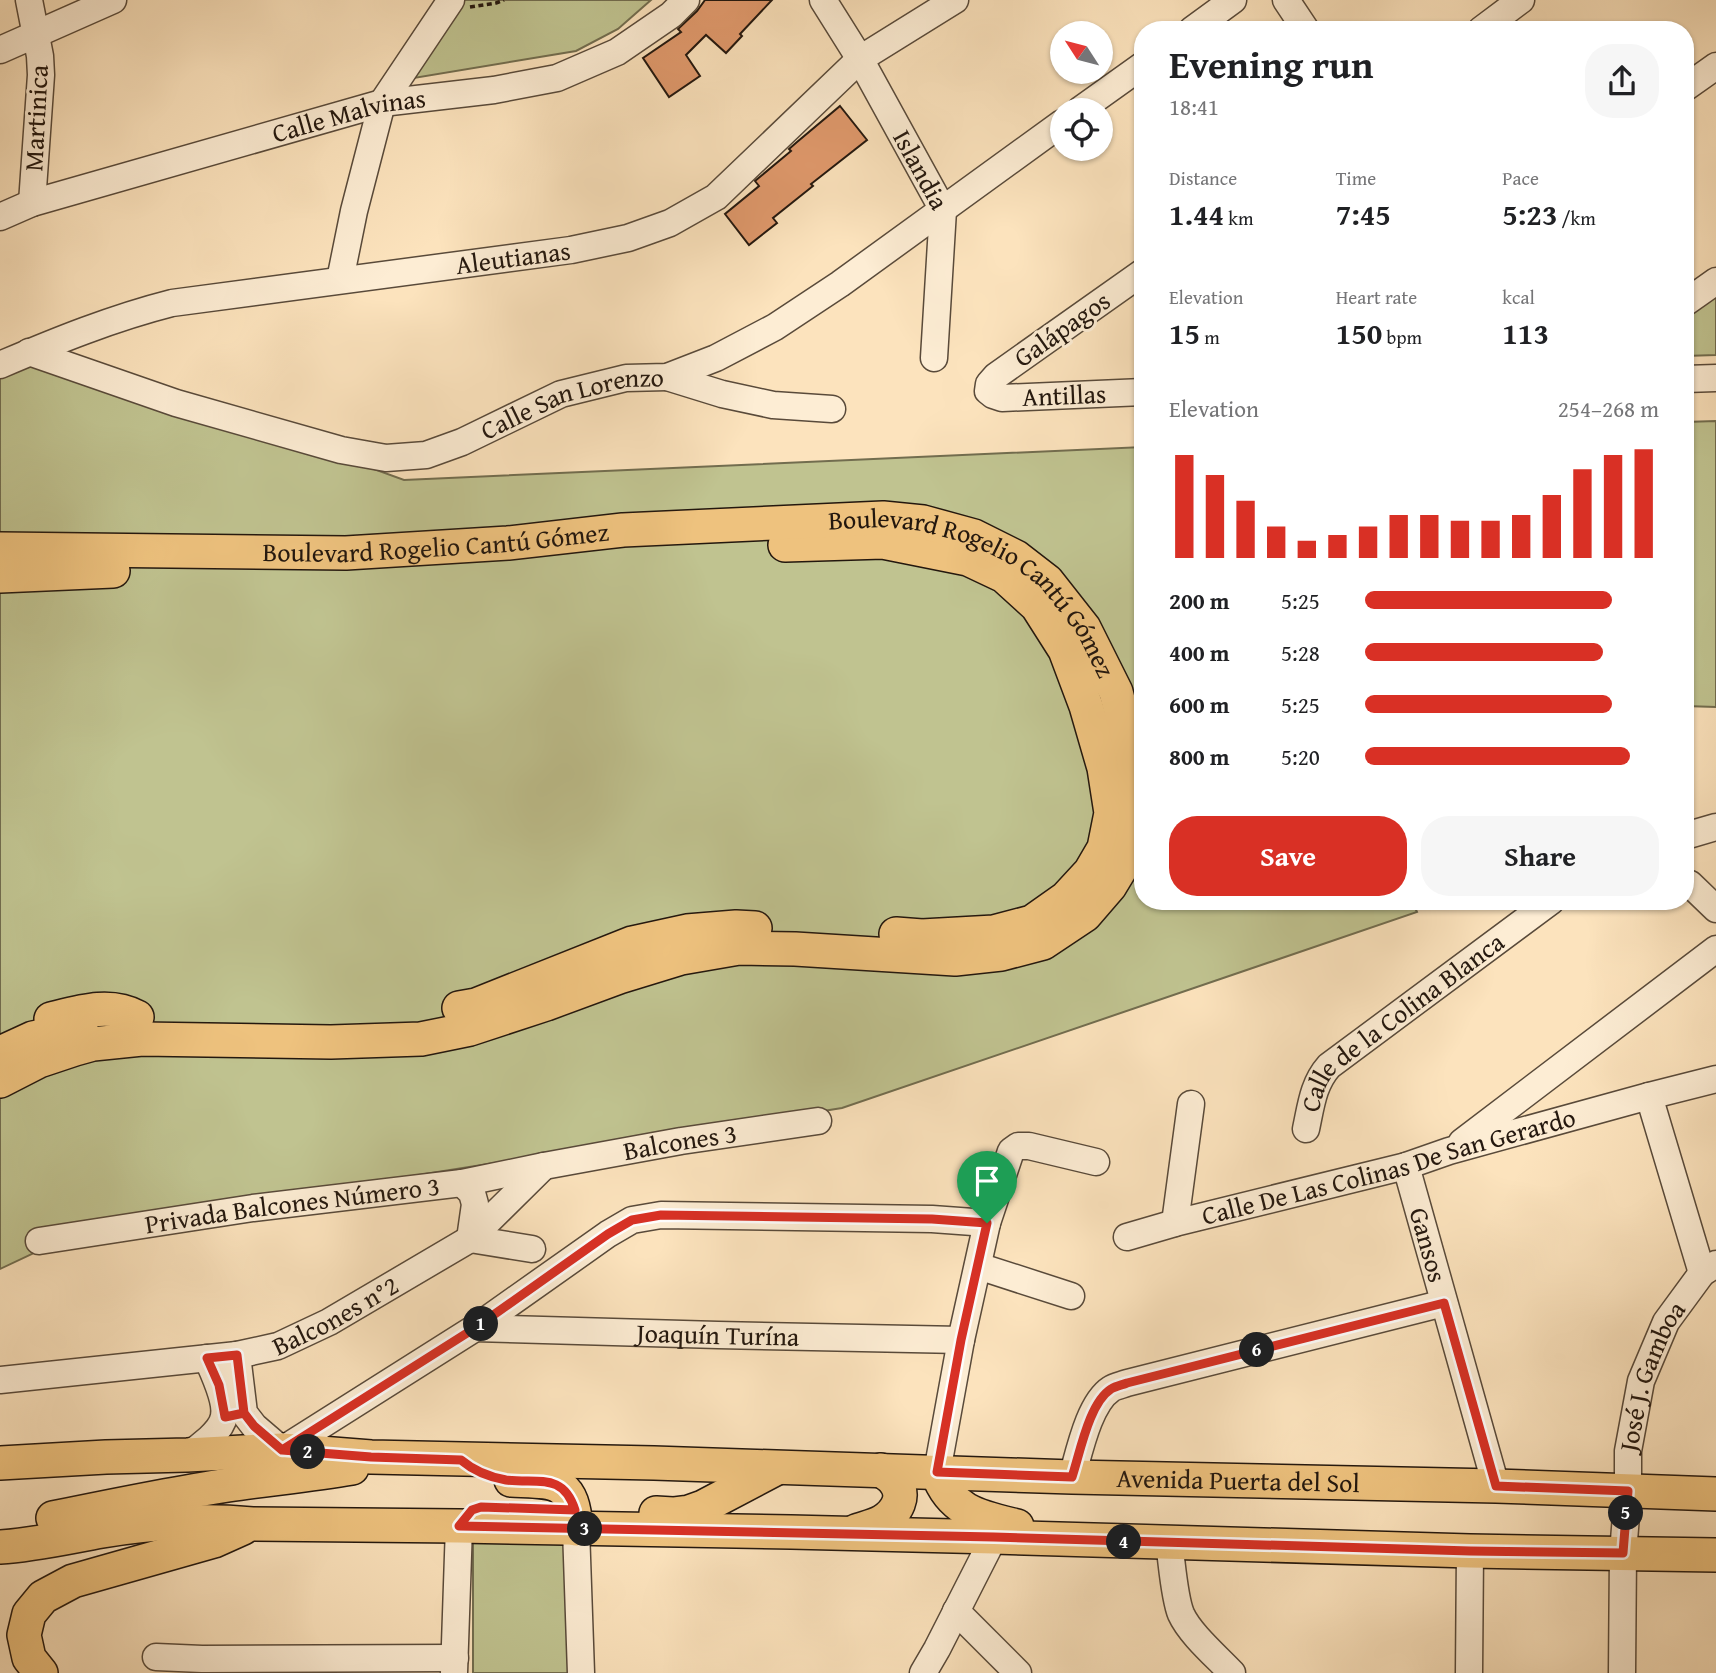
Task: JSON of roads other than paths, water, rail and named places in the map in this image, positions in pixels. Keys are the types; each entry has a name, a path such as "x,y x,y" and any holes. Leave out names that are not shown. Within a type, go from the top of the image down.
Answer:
{"main road":[{"name":"Boulevard Rogelio Cantú Gómez","path":"0,549 346,553 508,543 623,530 883,518 923,522 974,536 1016,557 1046,581 1084,628 1115,692 1134,761"},
{"name":"Boulevard Rogelio Cantú Gómez","path":"0,576 176,568 347,573 512,561 619,549 883,542 968,559 1004,576 1037,606 1065,650 1086,706 1104,768 1111,813 1104,848 1090,872 1066,898 1032,922 994,932 922,936 736,927 687,931 632,943 476,1004 418,1017 358,1022 137,1017 33,1038 0,1053"},
{"name":"Boulevard Rogelio Cantú Gómez","path":"0,1081 39,1061 75,1049 93,1044 142,1039 331,1042 421,1039 470,1029 681,958 739,948 845,951 955,959 1001,954 1043,943 1085,915 1110,886 1130,853 1134,830"},
{"path":"0,1035 25,1026 99,1009 118,1009 137,1017"},
{"name":"Avenida Puerta del Sol","path":"0,1463 282,1450 461,1460 654,1463 1716,1494"},
{"path":"0,1527 215,1487 363,1466 368,1462 355,1456"},
{"path":"461,1460 481,1473 505,1480 549,1482 566,1490 571,1498 576,1519"},
{"path":"576,1519 681,1513 704,1507 779,1467"},
{"path":"847,1534 882,1522 893,1513 900,1502 900,1491 894,1480 881,1470"},
{"path":"937,1472 949,1497 963,1508 982,1517 1067,1540"},
{"path":"733,1492 731,1513 747,1533"},
{"path":"0,1547 187,1521 459,1526 472,1510 481,1507 576,1519 747,1533 1716,1555"},
{"path":"41,1673 29,1658 24,1635 29,1614 43,1597 73,1581 214,1541 252,1524"}],"street":[{"name":"Martinica","path":"29,0 41,75 32,203"},
{"path":"0,50 113,0"},
{"name":"Calle Malvinas","path":"0,217 32,203 382,103 494,90 557,78 617,52 671,15 686,0"},
{"name":"Islandia","path":"823,0 860,59 943,210 934,358"},
{"name":"Aleutianas","path":"0,365 132,313 172,303 571,250 628,239 670,223 716,197 860,59 955,0"},
{"path":"1204,21 1233,0"},
{"path":"1286,0 1301,21"},
{"path":"1493,21 1521,0"},
{"path":"340,280 354,211 382,103 447,5"},
{"path":"1694,81 1716,65"},
{"path":"1097,98 1134,71"},
{"name":"Calle San Lorenzo","path":"29,352 176,403 341,450 386,458 426,455 462,442 561,394 626,378 667,377 716,359 775,327 840,285 1050,132"},
{"name":"Galápagos","path":"988,391 989,384 996,376 1134,278"},
{"path":"1694,297 1716,281"},
{"path":"667,377 722,394 773,405 832,409"},
{"path":"1694,379 1716,378"},
{"name":"Antillas","path":"988,391 1002,398 1134,392"},
{"path":"1694,833 1716,827"},
{"path":"1694,888 1716,909"},
{"name":"Calle de la Colina Blanca","path":"1306,1129 1315,1088 1320,1076 1329,1066 1539,910"},
{"path":"1449,1152 1716,949"},
{"name":"Calle De Las Colinas De San Gerardo","path":"1127,1237 1406,1166 1716,1079"},
{"path":"1650,1096 1709,1268"},
{"path":"1175,1223 1191,1104"},
{"name":"Balcones 3","path":"544,1166 818,1121"},
{"path":"937,1472 961,1340 987,1223 1011,1151 1018,1146 1029,1146 1096,1162"},
{"name":"Privada Balcones Número 3","path":"39,1241 253,1208 462,1183 544,1166"},
{"name":"Balcones n°2","path":"0,1380 237,1355 278,1346 329,1322 470,1239 544,1166"},
{"name":"Gansos","path":"1406,1166 1496,1486"},
{"path":"462,1183 472,1193 475,1204 470,1239 532,1249"},
{"path":"207,1358 234,1415 254,1426 282,1450 475,1328 632,1220 661,1215 932,1219 987,1223"},
{"path":"978,1266 1071,1296"},
{"name":"José J. Gamboa","path":"1622,1673 1623,1553 1628,1451 1641,1381 1666,1322 1709,1268"},
{"path":"1072,1477 1091,1417 1101,1398 1111,1389 1444,1303"},
{"name":"Joaquín Turína","path":"475,1328 961,1340"},
{"path":"187,1455 200,1447 234,1415 237,1355"},
{"path":"576,1519 581,1673"},
{"path":"156,1657 202,1666 455,1666 459,1526"},
{"path":"923,1673 994,1537"},
{"path":"1169,1543 1181,1615 1232,1673"},
{"path":"1469,1673 1470,1551"},
{"path":"956,1611 1018,1673"}]}
